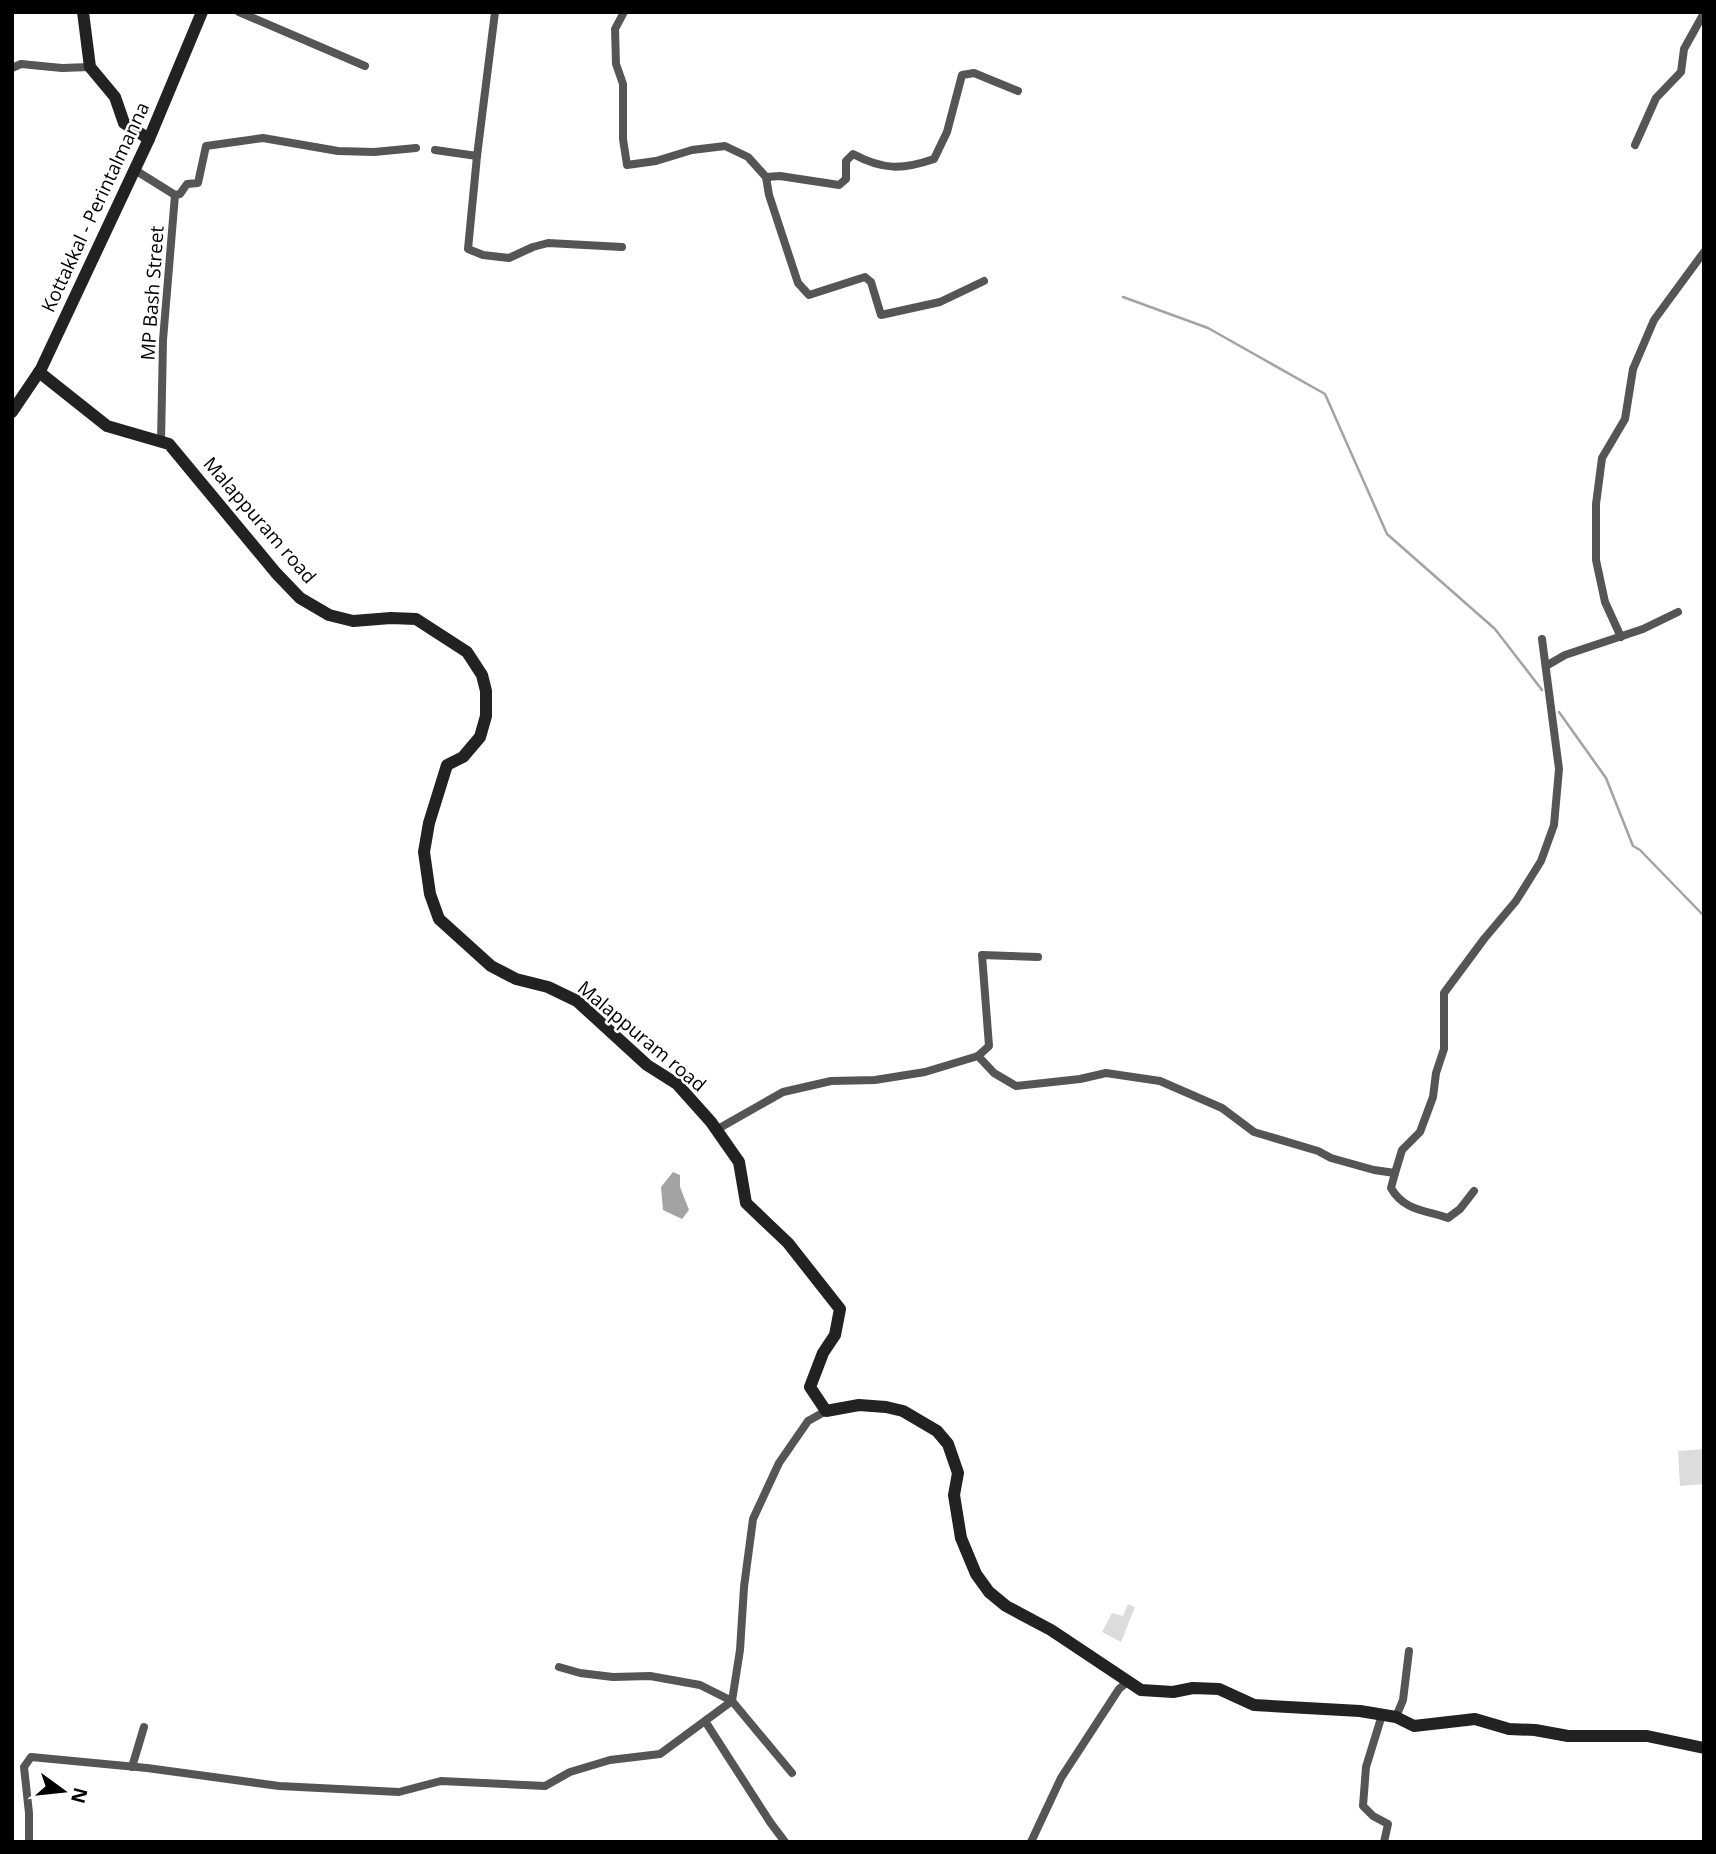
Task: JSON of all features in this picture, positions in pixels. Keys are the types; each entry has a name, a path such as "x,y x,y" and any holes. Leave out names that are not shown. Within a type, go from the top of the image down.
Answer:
{"street":[{"path":"83,12 90,66 115,97 124,123 149,139"},
{"name":"Kottakkal - Perintalmanna","path":"14,404 39,372 135,170 202,12"},
{"path":"239,12 365,66"},
{"path":"495,12 468,248 483,254 509,258 548,243 622,247"},
{"path":"624,12 615,29 616,64 623,84 623,139 627,165 656,162 692,150 725,146 748,157 766,177 769,195 799,284 808,295 865,277 871,282 881,315 940,302 984,281"},
{"path":"1635,145 1656,98 1681,72 1684,49 1704,12"},
{"path":"12,68 21,64 62,68 90,66"},
{"path":"766,177 780,176 839,185 846,179 846,161 853,154 874,164 895,168 934,159 947,132 962,75 974,73 1018,91"},
{"path":"135,170 175,195 180,194 187,184 198,183 206,146 263,138 338,151 374,152 416,148"},
{"path":"435,150 477,156"},
{"name":"MP Bash Street","path":"161,442 163,340 175,195"},
{"path":"1621,637 1605,602 1596,560 1596,503 1602,458 1625,419 1633,369 1654,320 1704,252"},
{"name":"Malappuram road","path":"39,372 107,426 169,444 300,598 329,615 353,621 416,619 467,652 484,683 486,716 480,737 463,757 447,765 429,823 424,852 430,894 439,919 491,966 516,979 548,987 577,1001 647,1065 677,1084 716,1130 739,1162 746,1203 788,1243 840,1310 835,1335 823,1353 810,1387 826,1411"},
{"path":"1546,666 1565,655 1621,637 1678,612"},
{"path":"1474,1191 1460,1209 1448,1218 1411,1209 1397,1198 1391,1188 1402,1150 1420,1132 1433,1097 1436,1073 1444,1049 1444,993 1516,901 1541,861 1554,825 1559,769 1542,639"},
{"path":"716,1130 783,1091 831,1081 875,1080 925,1072 978,1056 989,1046 982,955 1038,957"},
{"path":"978,1056 994,1073 1016,1086 1080,1079 1106,1073 1160,1081 1222,1108 1254,1132 1342,1161 1395,1173"},
{"path":"29,1842 24,1767 31,1757 279,1786 399,1792 442,1781 545,1786 570,1772 610,1760 660,1754 732,1701 740,1650 744,1587 753,1518 786,1452 808,1421 826,1411 859,1405 903,1411 937,1431 948,1444 958,1473 954,1495 961,1538 976,1574 989,1592 1006,1606 1051,1630 1142,1690 1173,1692 1193,1688 1219,1689 1254,1705 1321,1708 1389,1716 1414,1726 1475,1719 1509,1729 1568,1736 1647,1736 1704,1748"},
{"path":"1384,1842 1388,1824 1373,1816 1363,1806 1366,1767 1389,1716 1403,1700 1409,1651"},
{"path":"559,1667 580,1673 650,1676 700,1685 732,1701 792,1773"},
{"path":"1031,1842 1061,1778 1119,1689 1127,1682"},
{"path":"705,1721 769,1822 785,1842"},
{"path":"132,1767 144,1727"}],"shaded area":[{"path":"673,1172 680,1175 680,1187 689,1210 682,1219 663,1210 661,1187"},
{"path":"1704,1449 1704,1484 1680,1486 1678,1451"},
{"path":"1128,1604 1135,1607 1121,1642 1102,1632 1112,1613 1123,1616"}],"waterway":[{"path":"1123,297 1208,328 1325,394 1387,534 1495,629 1542,690"},
{"path":"1559,712 1606,778 1633,846 1704,916"}]}
